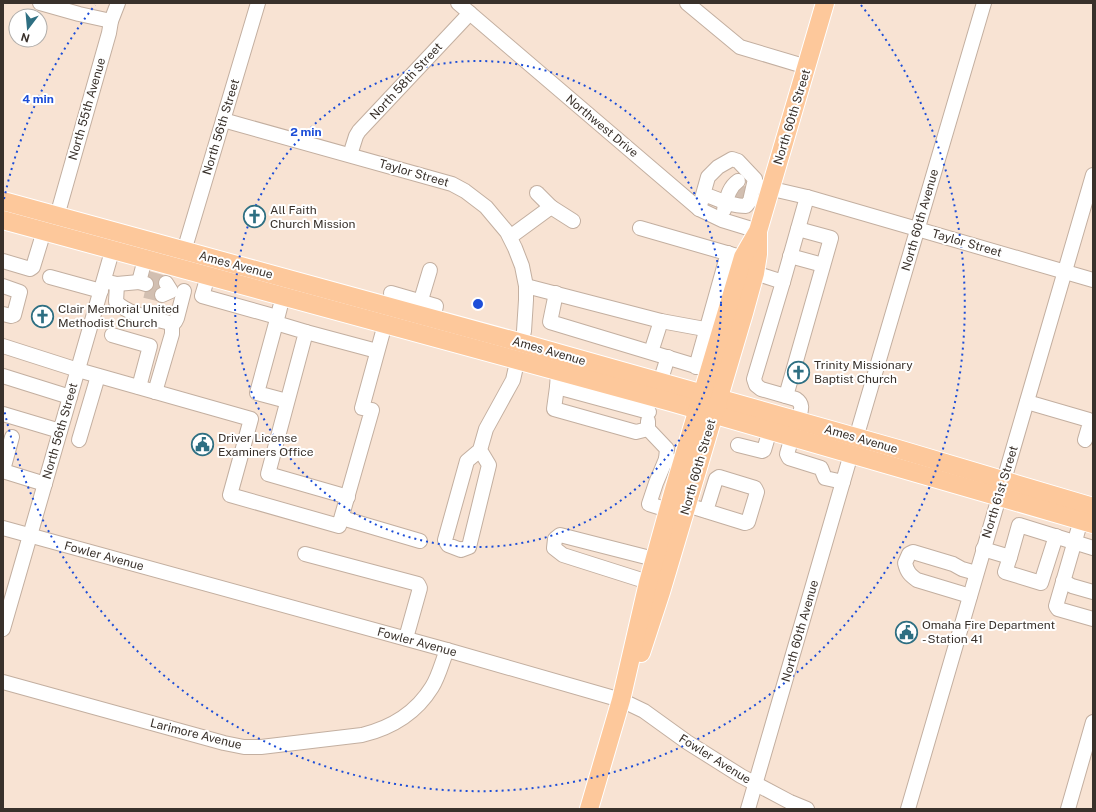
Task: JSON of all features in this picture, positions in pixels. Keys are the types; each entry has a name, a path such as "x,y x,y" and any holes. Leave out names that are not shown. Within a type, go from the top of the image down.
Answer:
{"main road":[{"name":"North 60th Street","path":"621,700 646,641 687,505 708,404 755,273 758,254 758,231 748,192 807,67 826,3"},
{"name":"Ames Avenue","path":"3,201 184,251 423,312 520,352 653,397"},
{"name":"Ames Avenue","path":"3,220 385,324 520,352 558,379 653,397 708,404 1001,488 1093,507"},
{"name":"North 60th Street","path":"589,809 621,700 627,668 648,582 668,510 674,462 708,404 702,368 736,255 758,231"},
{"name":"Ames Avenue","path":"708,404 770,430 795,429"},
{"name":"Ames Avenue","path":"1001,488 1087,522"}],"street":[{"path":"40,3 111,21"},
{"name":"North 55th Avenue","path":"57,216 109,34 111,21 118,3"},
{"name":"North 56th Street","path":"184,251 258,3"},
{"name":"Northwest Drive","path":"458,3 699,209 722,220 758,231"},
{"path":"687,3 740,47 807,67"},
{"name":"North 60th Avenue","path":"748,809 984,3"},
{"name":"North 58th Street","path":"350,155 359,130 470,13"},
{"name":"Taylor Street","path":"223,120 452,184 465,191 486,207 501,223 510,237 522,266 526,286 525,317 520,352 513,380 486,429 480,450"},
{"path":"699,209 708,177 718,167 732,159 738,161 748,192 722,220"},
{"name":"North 61st Street","path":"908,809 1093,175"},
{"name":"Taylor Street","path":"704,194 748,192 807,197 1093,280"},
{"path":"537,193 552,207 573,221"},
{"path":"807,197 754,379 756,385 761,389 796,398 801,402 802,406 787,454 789,458 821,468 826,478 843,482"},
{"path":"510,237 552,207"},
{"path":"640,228 736,255"},
{"path":"782,395 789,354 800,346 831,238 798,229"},
{"path":"3,261 30,269 33,267 44,231"},
{"name":"North 56th Street","path":"3,629 78,370 107,285 113,250 118,233"},
{"path":"790,256 823,265"},
{"path":"50,277 107,285 144,284 145,259"},
{"path":"107,285 116,302 126,311 170,323 175,322 177,318 171,290 184,269"},
{"path":"391,293 423,312 430,270"},
{"path":"755,273 783,282"},
{"path":"202,296 208,276"},
{"path":"3,286 20,292 9,314"},
{"path":"526,286 661,320 714,330"},
{"path":"171,290 202,296 276,320 306,332 377,351"},
{"path":"556,293 550,322 702,368"},
{"path":"283,296 257,393 287,401"},
{"path":"651,352 661,320"},
{"path":"155,392 172,334 170,323"},
{"path":"3,346 98,376 251,419 230,495 340,526 372,410 362,408 385,324"},
{"path":"306,332 268,474 348,497"},
{"path":"112,335 150,346 139,387"},
{"path":"648,429 653,397 668,358"},
{"path":"3,376 70,397"},
{"path":"79,440 98,376"},
{"path":"558,379 554,409 636,432 648,429"},
{"path":"1027,402 1089,420 1090,423 1085,440"},
{"path":"3,414 60,431"},
{"path":"648,429 667,449 674,462 656,483 649,504 668,510"},
{"path":"738,445 762,452 770,430"},
{"path":"12,437 3,470 45,484"},
{"path":"480,450 489,465 469,547 461,550 448,546 445,540 467,461 480,450"},
{"path":"687,505 706,511"},
{"path":"342,518 420,540"},
{"path":"1087,522 1074,542 1056,606 1058,609 1093,619"},
{"path":"1008,562 1019,525 1093,548"},
{"name":"Fowler Avenue","path":"3,528 406,638 621,700 644,711 687,742 741,776 807,809"},
{"path":"648,582 563,555 554,548 555,539 560,535 654,560"},
{"path":"983,549 1034,576 1042,568 1054,536"},
{"path":"970,596 917,580 910,575 904,564 913,552 953,564 962,569 976,573"},
{"path":"305,554 418,584 420,588 406,638"},
{"path":"1063,581 1072,586 1093,592"},
{"name":"Larimore Avenue","path":"3,682 224,743 244,747 261,747 362,735 375,732 389,726 411,712 426,696 437,678 447,650"},
{"path":"1068,809 1093,722"}],"tunnel":[{"path":"735,191 747,194"},
{"path":"148,278 166,283"},
{"path":"145,291 162,295"}],"place":[{"name":"All Faith Church Mission","path":"255,217"},
{"name":"Clair Memorial United Methodist Church","path":"42,316"},
{"name":"Trinity Missionary Baptist Church","path":"798,372"},
{"name":"Driver License Examiners Office","path":"203,445"},
{"name":"Omaha Fire Department - Station 41","path":"907,632"}]}
